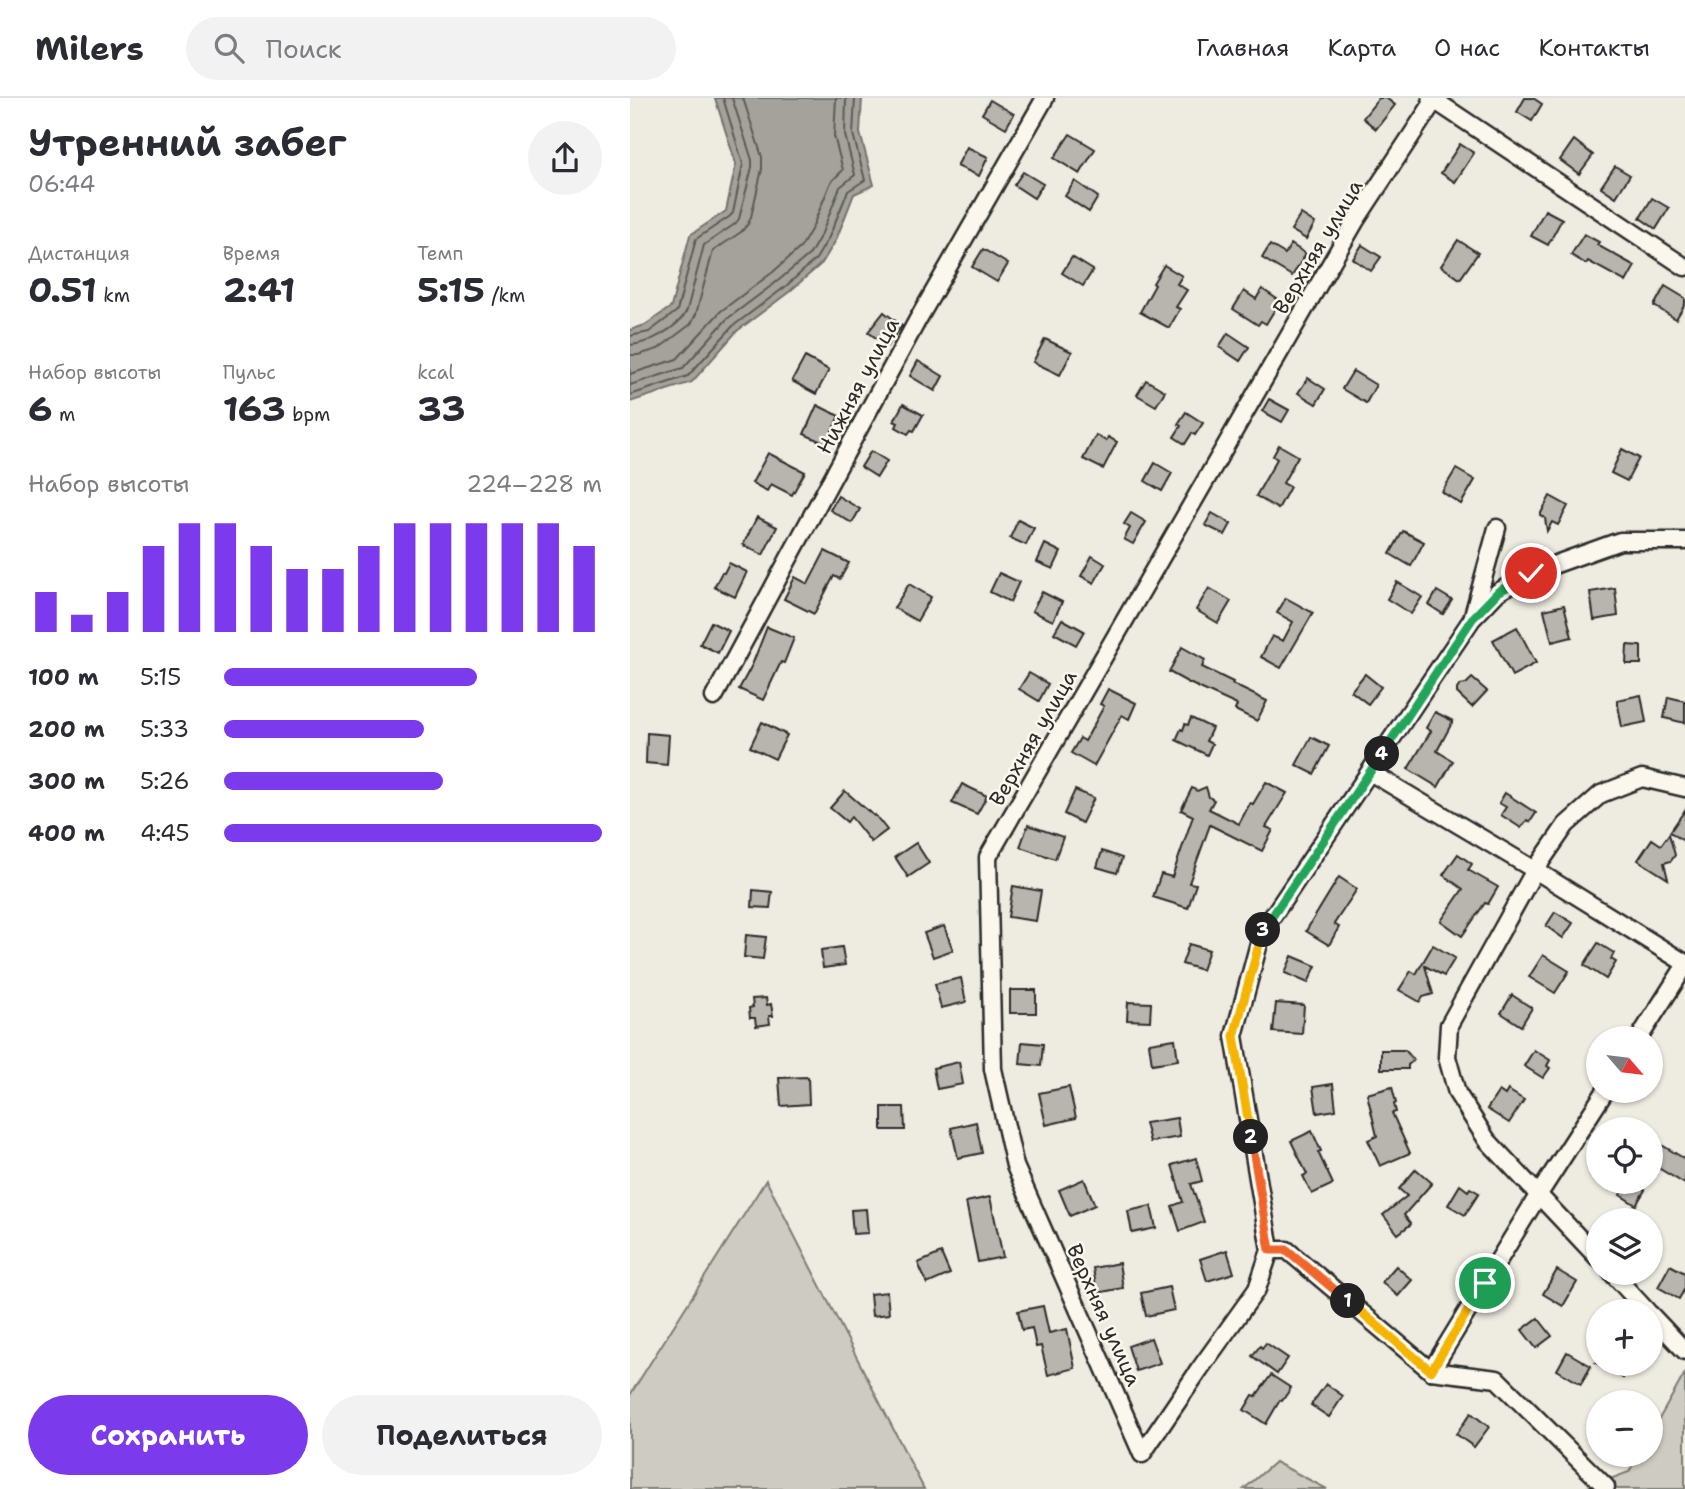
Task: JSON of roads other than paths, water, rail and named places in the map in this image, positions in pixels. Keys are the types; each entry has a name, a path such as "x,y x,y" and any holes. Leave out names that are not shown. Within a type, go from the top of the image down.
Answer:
{"street":[{"name":"Нижняя улица","path":"714,698 918,321 1045,98"},
{"path":"1433,99 1685,267"},
{"name":"Верхняя улица","path":"1270,1250 1257,1289 1142,1454 1015,1166 993,1069 988,857 1356,220 1433,99"},
{"path":"1472,619 1497,528"},
{"path":"1606,1487 1497,1379 1431,1371 1287,1250 1270,1250 1234,1036 1262,932 1472,619 1498,592 1531,573 1620,541 1685,541"},
{"path":"1370,772 1535,870 1685,965 1647,1026"},
{"path":"1586,1245 1488,1140 1457,1093 1447,1057 1449,1026 1535,870 1566,825 1601,794 1642,778 1685,788"},
{"path":"1431,1371 1598,1103"},
{"path":"1623,1285 1637,1299"},
{"path":"1663,1327 1685,1351"}],"water":[{"path":"715,98 862,98 860,133 874,185 854,194 836,240 822,263 737,331 692,382 630,402 630,330 645,325 671,307 690,235 726,211 736,164"}]}
